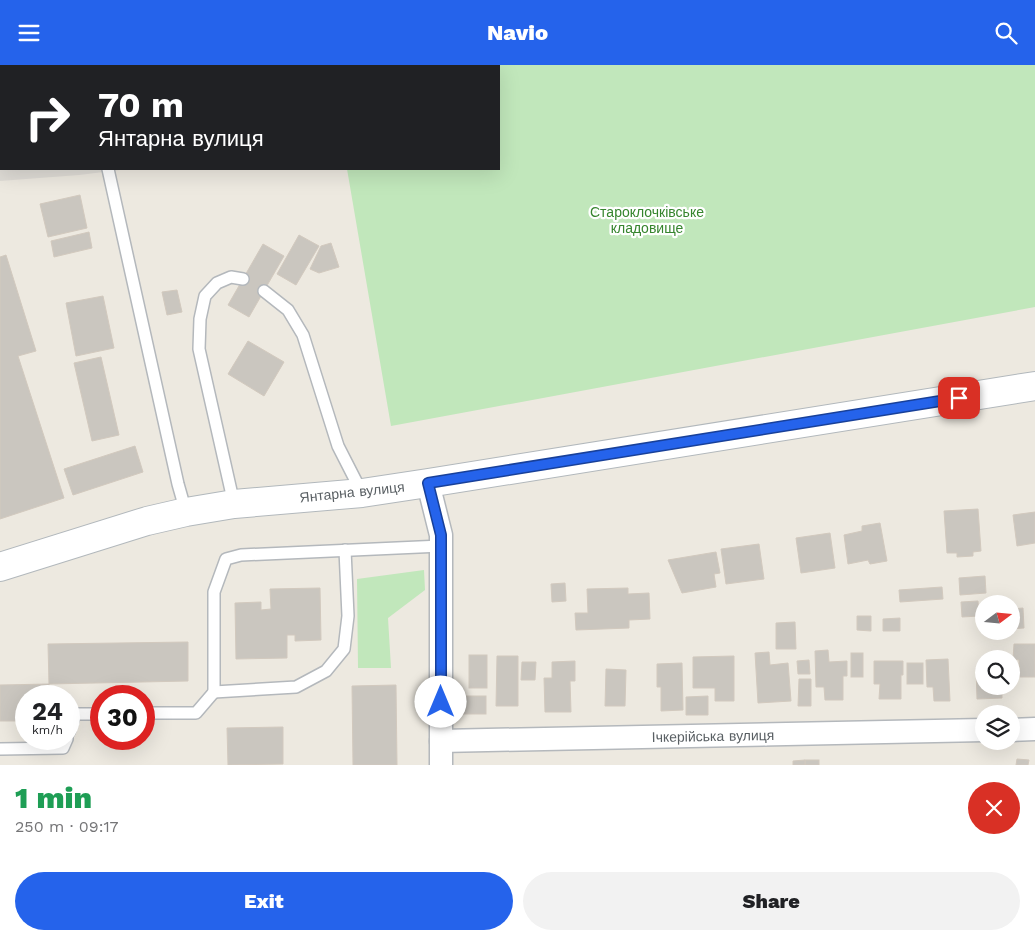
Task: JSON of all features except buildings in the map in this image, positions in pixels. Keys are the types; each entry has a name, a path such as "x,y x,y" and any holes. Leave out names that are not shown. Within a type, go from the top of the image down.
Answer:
{"main road":[{"name":"Янтарна вулиця","path":"0,567 148,521 186,512 234,504 362,493 1035,386"}],"street":[{"path":"428,483 441,535 441,765"},
{"path":"1020,730 1035,729"},
{"name":"Ічкерійська вулиця","path":"442,741 975,731"}],"lane":[{"path":"108,170 178,484 186,512"},
{"path":"234,504 199,349 199,341 200,319 205,296 217,283 231,277 243,279"},
{"path":"264,291 288,311 303,335 338,446 362,493"},
{"path":"155,713 196,713 214,693 214,592 226,559 241,555 441,546"},
{"path":"214,693 296,687 326,671 344,649 348,616 344,550"},
{"path":"0,749 15,749"}],"shaded area":[{"path":"0,170 120,170 79,175 0,181"}],"green space":[{"name":"Староклочківське кладовище","path":"500,65 1035,65 1035,307 391,426 347,170 500,170"},
{"path":"424,570 425,590 388,618 391,668 358,668 357,579"}],"route":[{"path":"441,702 441,535 428,483 959,398"}]}
